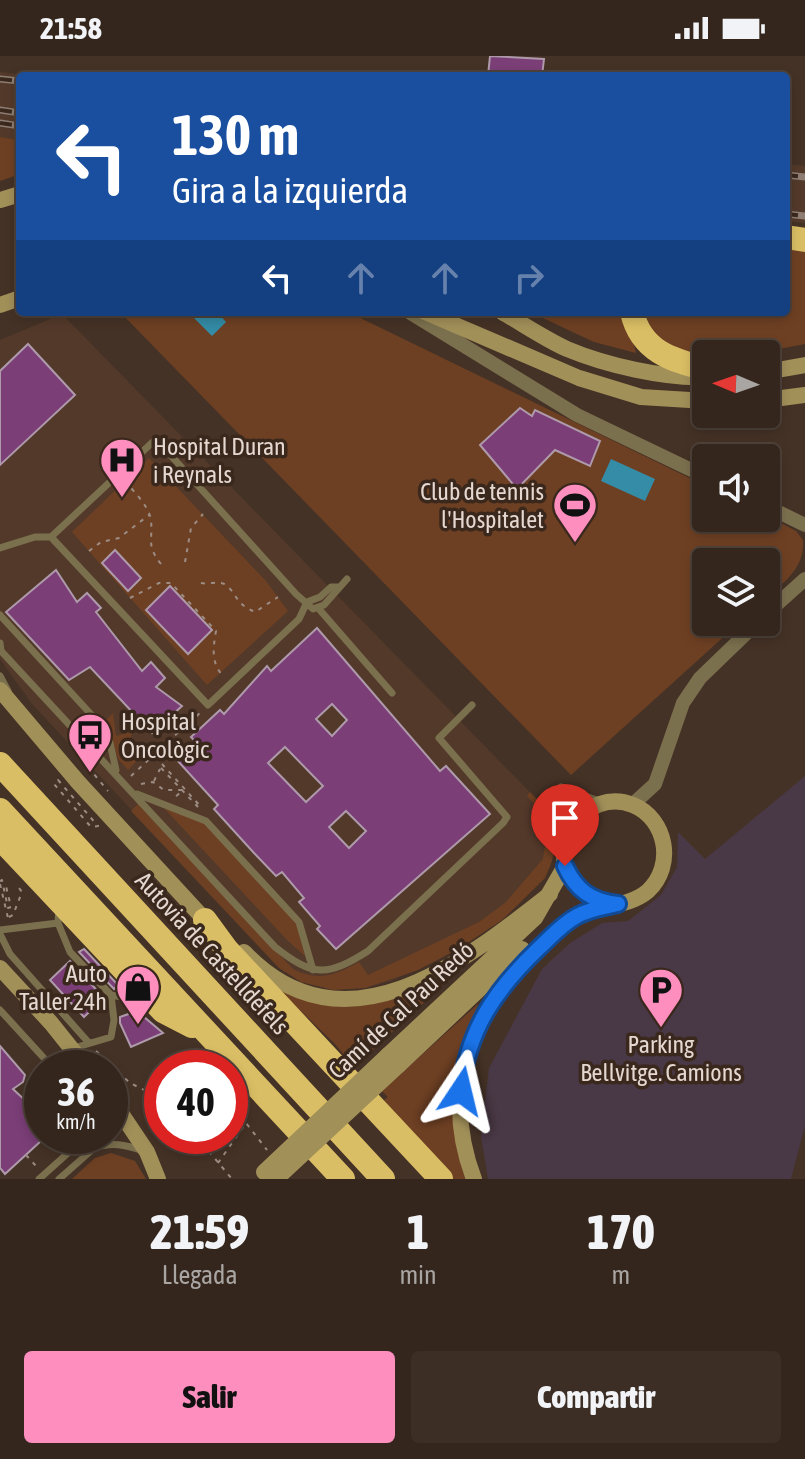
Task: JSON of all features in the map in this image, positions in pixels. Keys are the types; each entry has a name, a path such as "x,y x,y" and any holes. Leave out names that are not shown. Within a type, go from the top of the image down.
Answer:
{"highway":[{"path":"634,316 643,338 655,351 692,366"},
{"name":"Autovia de Castelldefels","path":"0,764 383,1179"},
{"path":"0,810 343,1179"},
{"path":"0,838 58,912 163,1011 212,1037"},
{"path":"205,920 227,950 441,1179"},
{"path":"284,1117 330,1179"}],"street":[{"path":"416,316 577,415 692,470"},
{"path":"434,316 579,378 641,397 692,400"},
{"path":"509,316 567,349 619,365 692,376"},
{"path":"780,369 805,365"},
{"path":"780,398 805,395"},
{"path":"780,513 805,525"},
{"path":"780,601 805,579"},
{"path":"632,805 655,784 683,703 700,678 744,636"},
{"path":"0,690 78,782 205,920 227,932 246,955 289,989 327,999 359,999 400,988 453,964 493,939 550,894"},
{"path":"474,1179 465,1148 460,1108 465,1061 479,1023 506,981 565,923 590,910 618,904 635,899 648,890 659,876 665,860 663,837 654,821 632,805 615,802 587,810 572,825 564,848 565,866 578,889 601,902 618,904"},
{"name":"Camí de Cal Pau Redó","path":"394,1060 535,918 565,866"},
{"name":"Camí de Cal Pau Redó","path":"265,1177 569,907 584,900 601,902"},
{"path":"0,968 72,1049"},
{"path":"128,1124 144,1148"},
{"path":"148,1154 158,1179"}],"lane":[{"path":"0,548 35,537 51,537 156,439 313,609 319,609 347,579"},
{"path":"51,537 208,705 299,619 307,602 320,597 331,587 338,587"},
{"path":"319,609 392,693"},
{"path":"0,615 98,722 110,743 116,772"},
{"path":"0,643 1,651 275,947 298,965 313,970 326,971 344,966 368,951 507,817 439,738 472,705"},
{"path":"0,676 19,711"},
{"path":"572,825 561,787 605,803"},
{"path":"135,794 206,821 299,922 313,970"},
{"path":"72,1049 111,1037 114,1020 111,995 70,952 58,912 0,932 10,954 89,1043"},
{"path":"111,995 141,1000 163,1011"},
{"path":"0,1010 37,1050"},
{"path":"59,1179 93,1149 108,1144 127,1145 144,1151"},
{"path":"39,1179 66,1154"},
{"path":"76,1154 81,1160"}],"path":[{"path":"125,481 149,515 151,552 161,564"},
{"path":"185,562 191,528 203,514"},
{"path":"89,551 101,542 119,538 149,515"},
{"path":"130,598 159,583 171,583 216,631 212,649 215,664 226,679"},
{"path":"201,583 226,585 241,606 255,612 278,597"},
{"path":"189,723 208,705"},
{"path":"130,777 183,728"},
{"path":"88,767 104,787"},
{"path":"153,782 161,768 199,806"},
{"path":"58,780 98,826 91,827 54,784 58,780"},
{"path":"0,882 2,880 8,908 11,907 5,882"},
{"path":"0,882 8,918"},
{"path":"0,920 13,915 22,892 19,888"},
{"path":"89,1043 130,1083 144,1090"},
{"path":"211,1154 232,1179"},
{"path":"218,1163 224,1154"},
{"path":"26,1155 36,1167"}],"shaded area":[{"path":"0,72 16,74 16,139 0,137"},
{"path":"0,137 16,139 16,175 0,181"},
{"path":"790,164 805,166 805,223 790,221"},
{"path":"790,246 805,248 805,344 780,349 780,340 692,340 690,354 656,339 646,316 790,316"},
{"name":"Hospital Duran i Reynals","path":"64,316 559,822 552,861 545,878 502,920 440,959 391,981 365,988 284,972 32,704 0,659 0,340"},
{"name":"Club de tennis l'Hospitalet","path":"124,316 356,316 692,479 692,532 780,532 780,522 796,531 803,540 801,559 780,586 780,548 692,548 692,636 725,636 571,775"},
{"path":"539,316 627,316 636,353 594,342"},
{"path":"149,458 266,581 288,611 207,685 72,532"},
{"path":"113,713 116,736 133,731 126,756 149,748 128,770 119,760 104,722"},
{"name":"Parking Bellvitge. Camions","path":"805,776 805,1126 791,1179 488,1179 481,1136 489,1068 542,969 570,943 602,923 628,921 661,895 677,867 678,832 705,859"},
{"path":"530,792 559,822 552,861 545,878 502,920 460,948 418,970 365,988 333,990 301,982 279,968 131,811 138,804 293,969 319,976 359,962 368,975 479,922 505,903 543,859 548,825 552,822 527,796"},
{"path":"164,808 204,823 296,922 305,956 288,941"},
{"path":"452,970 455,974 354,1067 335,1044 279,990 327,1004 368,1003 407,991"},
{"path":"478,1004 459,1056 453,1091 454,1126 467,1179 452,1179 384,1100 388,1097 382,1091"},
{"path":"114,1154 135,1161 146,1179 72,1179 95,1158"}],"water":[{"path":"192,316 221,316 226,322 212,336"},
{"path":"611,459 655,479 645,501 601,481"}],"building":[{"path":"490,56 544,59 542,72 488,72"},
{"path":"28,344 75,395 0,465 0,371"},
{"path":"520,408 532,416 535,410 600,441 590,466 555,450 517,489 480,445"},
{"path":"115,550 141,578 128,591 102,563"},
{"path":"56,570 77,602 87,593 101,608 96,612 142,671 151,662 165,678 156,687 182,706 152,733 90,667 69,680 6,612"},
{"path":"170,586 212,630 188,654 146,610"},
{"path":"317,628 440,771 446,766 490,814 336,949 317,929 320,926 299,902 304,898 282,872 276,876 254,853 214,809 218,805 176,759 195,741 191,737 220,710 224,714 267,666 271,671","holes":["332,704 347,720 332,736 316,719","285,747 323,786 306,802 268,763","346,811 366,831 349,848 329,827"]},
{"path":"84,949 118,985 114,989 79,952"},
{"path":"70,961 104,998 84,1017 50,980"},
{"name":"Auto Taller 24h","path":"137,1011 163,1033 131,1047 120,1017"},
{"path":"0,1046 24,1074 23,1082 13,1089 24,1099 24,1154 27,1154 5,1174 0,1168"}],"railway":[{"path":"0,79 16,81"},
{"path":"0,110 16,112"},
{"path":"0,123 16,125"},
{"path":"790,175 805,177"},
{"path":"790,214 805,216"}],"place":[{"name":"Hospital Duran i Reynals","path":"122,499"},
{"name":"Club de tennis l'Hospitalet","path":"575,544"},
{"name":"Hospital Oncològic","path":"90,774"},
{"name":"Auto Taller 24h","path":"138,1026"},
{"name":"Parking Bellvitge. Camions","path":"661,1029"}],"route":[{"path":"461,1091 469,1048 479,1023 506,981 565,923 590,910 618,904 601,902 578,889 565,866"}]}
